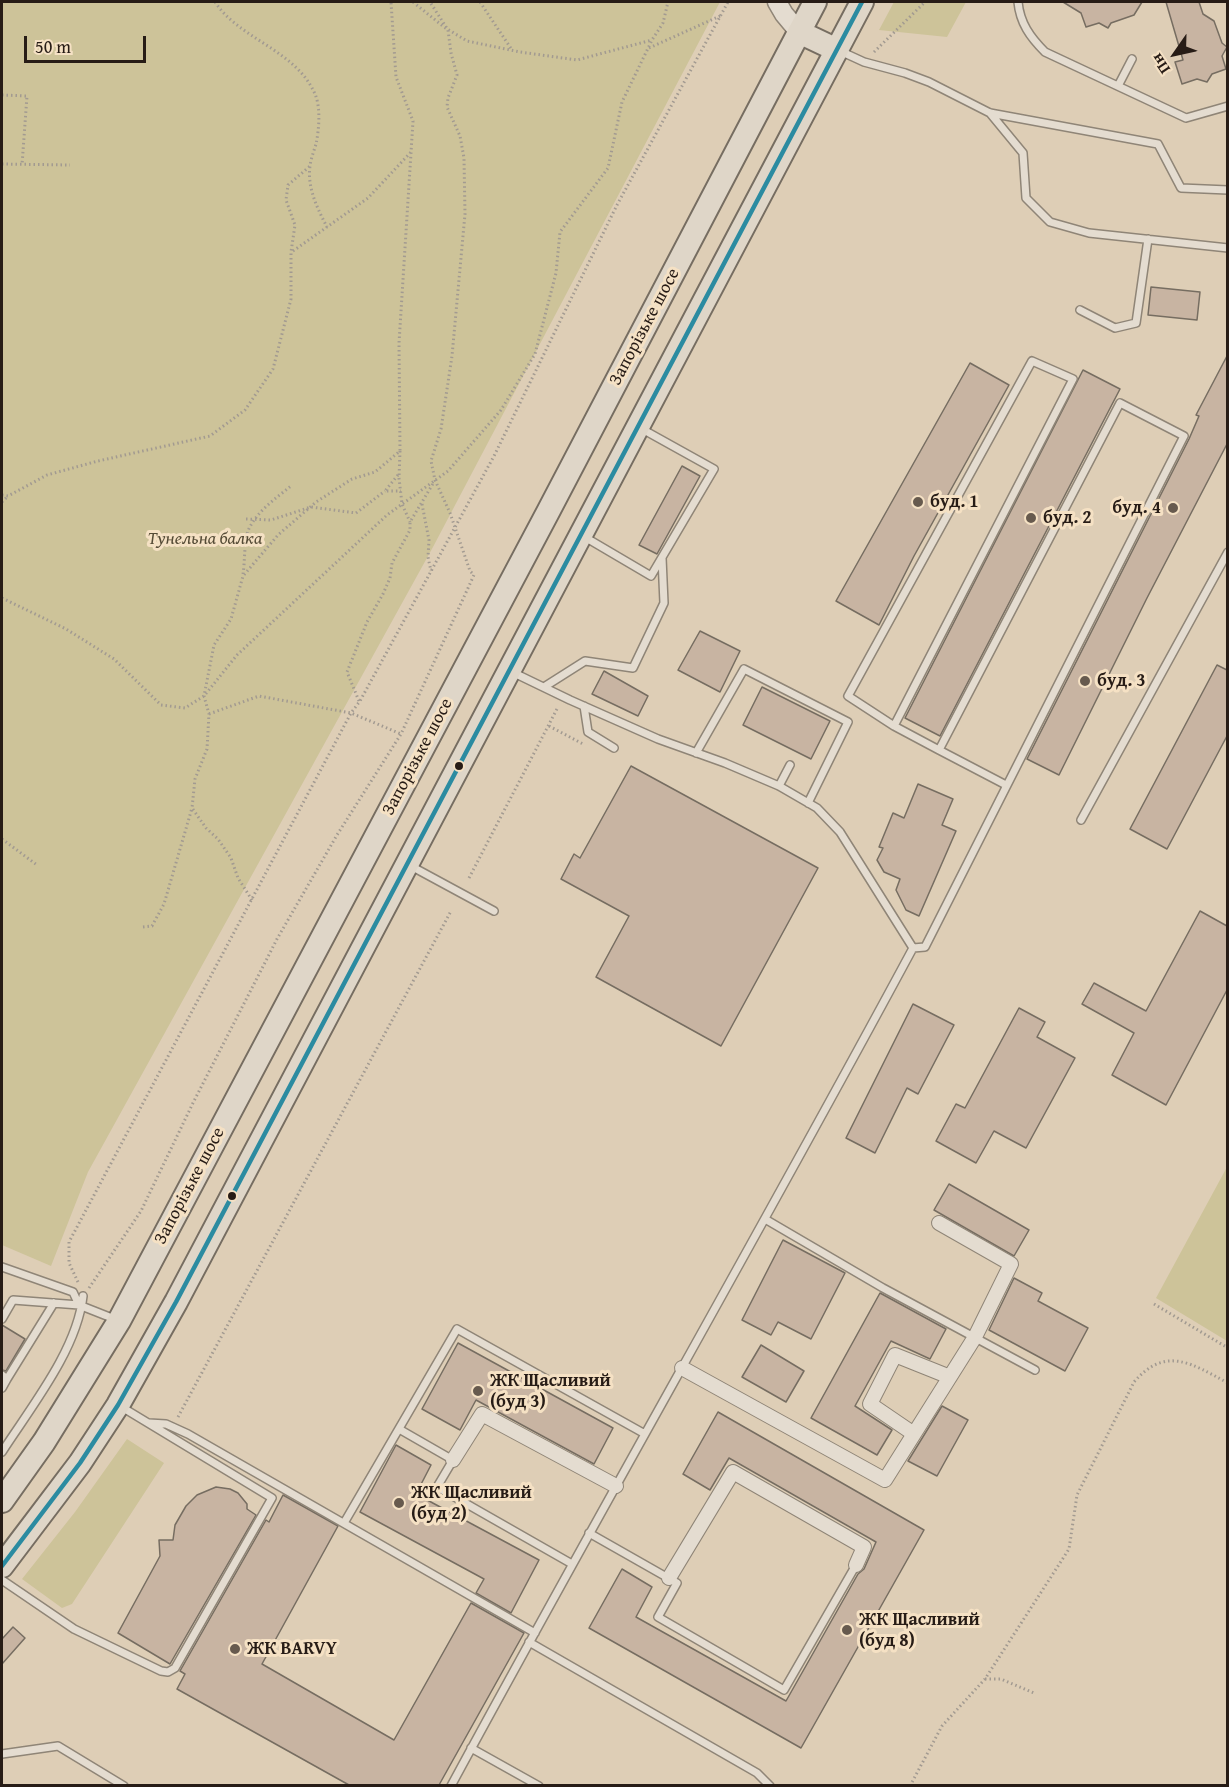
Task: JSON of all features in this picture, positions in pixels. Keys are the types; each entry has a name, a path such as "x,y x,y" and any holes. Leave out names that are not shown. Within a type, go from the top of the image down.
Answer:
{"main road":[{"name":"Запорізьке шосе","path":"5,1494 44,1442 119,1321 506,592 815,2"},
{"path":"2,1566 80,1463 118,1405 176,1302 862,2"},
{"path":"799,32 837,50"}],"street":[{"path":"777,2 799,32"},
{"path":"682,1368 885,1480 975,1337 1011,1264 939,1223"},
{"path":"914,1434 870,1404 895,1355 950,1377"},
{"path":"453,1460 482,1414 616,1486"},
{"path":"669,1578 733,1473 864,1547 856,1565"}],"lane":[{"path":"1018,2 1023,24 1045,52 1186,118 1227,106"},
{"path":"837,50 864,62 929,82 990,113 1158,144 1181,188 1227,190"},
{"path":"1118,86 1132,59"},
{"path":"990,113 1023,153 1026,198 1050,222 1089,233 1227,248"},
{"path":"1080,310 1115,328 1136,323 1149,239"},
{"path":"894,726 1073,378 1032,361 848,696 894,726 1006,785"},
{"path":"913,948 925,947 1184,435 1120,403 939,750"},
{"path":"580,534 651,576 714,469 637,426"},
{"path":"1081,820 1227,552"},
{"path":"544,687 585,661 633,668 664,603 662,558"},
{"path":"696,753 744,669 848,722 808,802"},
{"path":"509,670 658,739 725,763 779,786 808,802 831,821 840,832 913,948"},
{"path":"584,706 588,732 614,748"},
{"path":"779,786 790,765"},
{"path":"406,863 494,911"},
{"path":"451,1785 913,948"},
{"path":"765,1219 883,1288 1035,1370"},
{"path":"2,1267 73,1292 81,1306"},
{"path":"2,1452 70,1345 83,1296"},
{"path":"2,1319 13,1300 81,1306 119,1321"},
{"path":"2,1388 4,1377 54,1303"},
{"path":"344,1523 457,1329 645,1434"},
{"path":"2,1580 74,1629 161,1671 168,1672 176,1668 272,1498 118,1405"},
{"path":"146,1423 166,1424 188,1434 535,1633"},
{"path":"399,1428 453,1460 437,1487 572,1564"},
{"path":"589,1533 678,1583 658,1617 784,1690 856,1565"},
{"path":"529,1642 757,1773 770,1785"},
{"path":"2,1754 58,1746 124,1785"},
{"path":"471,1748 539,1785"}],"path":[{"path":"215,2 220,9 303,73 316,96 319,124 310,166 310,187 327,227"},
{"path":"360,701 347,672 367,622 387,586 392,563 410,530 410,522 402,504 399,474 399,343 413,121 396,77 391,2"},
{"path":"413,2 448,30 467,41 512,50 577,60 652,40"},
{"path":"430,2 448,30 457,75 447,107 460,136 464,158 465,214 452,356 441,429 431,461 435,480 450,513 455,527 470,571 474,575 401,734 337,836 277,939 141,1211 83,1296 69,1263 69,1242 351,713 360,701 455,527 494,456 617,206 728,2"},
{"path":"480,2 512,50"},
{"path":"2,598 66,629 114,659 161,705 184,708 204,696 237,655 387,515 448,471 501,410 535,354 556,273 560,232 608,168 622,102 663,22 668,2"},
{"path":"864,62 925,2"},
{"path":"648,49 720,16"},
{"path":"2,95 27,96 22,165"},
{"path":"291,252 368,198 412,150"},
{"path":"2,164 70,165"},
{"path":"2,502 8,496 47,475 210,436 245,410 273,369 291,299 291,252 295,225 286,200 288,185 310,166"},
{"path":"243,576 278,535 311,507 352,479 375,472 400,451"},
{"path":"246,519 271,520 311,507 356,513 385,491 399,474"},
{"path":"410,522 435,480"},
{"path":"143,927 152,926 164,904 192,808 195,779 207,749 209,714 204,696 214,645 231,619 243,576 247,532 273,501 291,486"},
{"path":"385,491 401,491"},
{"path":"2,495 8,496"},
{"path":"422,504 429,540 428,557 431,571"},
{"path":"209,714 259,696 351,713 401,734"},
{"path":"469,878 563,696"},
{"path":"549,726 583,744"},
{"path":"192,808 231,858 238,878 252,900"},
{"path":"2,839 37,865"},
{"path":"174,1424 451,911"},
{"path":"1154,1304 1227,1348"},
{"path":"910,1785 942,1726 985,1679 1069,1549 1077,1495 1134,1382 1145,1369 1163,1360 1193,1365 1227,1383"},
{"path":"985,1679 1001,1679 1034,1693"}],"green space":[{"name":"Тунельна балка","path":"2,2 720,2 433,547 88,1172 51,1266 2,1245"},
{"path":"894,2 966,2 947,37 879,30"},
{"path":"1227,1167 1227,1341 1156,1298"},
{"path":"127,1439 164,1463 72,1604 62,1608 22,1579 75,1512"}],"building":[{"path":"1063,2 1142,2 1134,15 1111,23 1108,28 1099,23 1086,27 1081,13"},
{"path":"1166,2 1199,2 1203,14 1214,21 1222,43 1227,47 1222,56 1226,69 1212,74 1207,82 1197,79 1182,84 1175,62 1183,60"},
{"path":"1151,287 1200,292 1197,320 1148,315"},
{"path":"1227,356 1227,444 1059,775 1027,759 1189,439 1199,416 1196,415"},
{"name":"буд. 1","path":"970,363 1009,385 914,556 879,625 836,601"},
{"name":"буд. 2","path":"1083,370 1120,389 940,736 905,718"},
{"path":"682,466 700,476 657,554 639,545"},
{"path":"700,631 740,651 720,692 678,670"},
{"path":"1217,665 1227,670 1227,736 1167,849 1130,829"},
{"path":"604,671 648,696 638,716 592,694"},
{"path":"762,687 830,721 811,759 743,725"},
{"path":"631,766 818,868 721,1046 596,977 629,916 561,879 574,854 580,858"},
{"path":"918,784 953,799 942,825 956,831 919,916 906,910 896,890 900,879 884,872 877,860 883,848 879,847 893,813 904,818"},
{"path":"1200,911 1227,926 1227,990 1166,1105 1112,1075 1134,1033 1082,1004 1094,983 1146,1011"},
{"path":"913,1004 954,1025 918,1094 907,1088 875,1153 846,1138"},
{"path":"1019,1008 1045,1022 1037,1037 1075,1058 1026,1148 994,1131 976,1163 936,1141 956,1104 965,1108"},
{"path":"949,1184 1029,1230 1014,1256 934,1210"},
{"path":"783,1240 845,1273 811,1339 778,1322 771,1335 742,1320"},
{"path":"1014,1278 1042,1293 1038,1301 1088,1328 1065,1371 989,1330"},
{"path":"880,1293 946,1329 930,1359 891,1341 855,1406 892,1430 877,1455 811,1418"},
{"path":"2,1325 25,1339 6,1371 2,1370"},
{"path":"458,1343 613,1428 594,1464 476,1400 460,1430 422,1409"},
{"path":"761,1345 804,1371 786,1402 742,1377"},
{"path":"942,1406 968,1420 937,1476 908,1461"},
{"path":"718,1412 924,1530 801,1748 589,1628 622,1569 652,1587 636,1617 786,1701 858,1574 864,1569 876,1542 729,1458 710,1490 683,1474"},
{"path":"396,1445 431,1465 416,1494 539,1560 511,1613 476,1593 484,1579 360,1512"},
{"path":"216,1487 238,1493 247,1504 247,1509 256,1515 170,1664 118,1633 160,1556 159,1540 173,1540 175,1525 186,1506 197,1495"},
{"name":"ЖК BARVY","path":"283,1495 338,1526 262,1664 394,1740 471,1603 524,1633 439,1785 349,1785 177,1689 185,1674 180,1671 266,1520 269,1522"},
{"path":"13,1627 25,1638 2,1664 2,1639"}],"transit line":[{"path":"2,1566 80,1463 118,1405 176,1302 862,2"}],"place":[{"name":"буд. 1","path":"918,502"},
{"name":"буд. 4","path":"1173,508"},
{"name":"буд. 2","path":"1031,518"},
{"name":"буд. 3","path":"1085,681"},
{"name":"ЖК Щасливий (буд 3)","path":"478,1391"},
{"name":"ЖК Щасливий (буд 2)","path":"399,1503"},
{"name":"ЖК Щасливий (буд 8)","path":"847,1630"},
{"name":"ЖК BARVY","path":"235,1649"}]}
